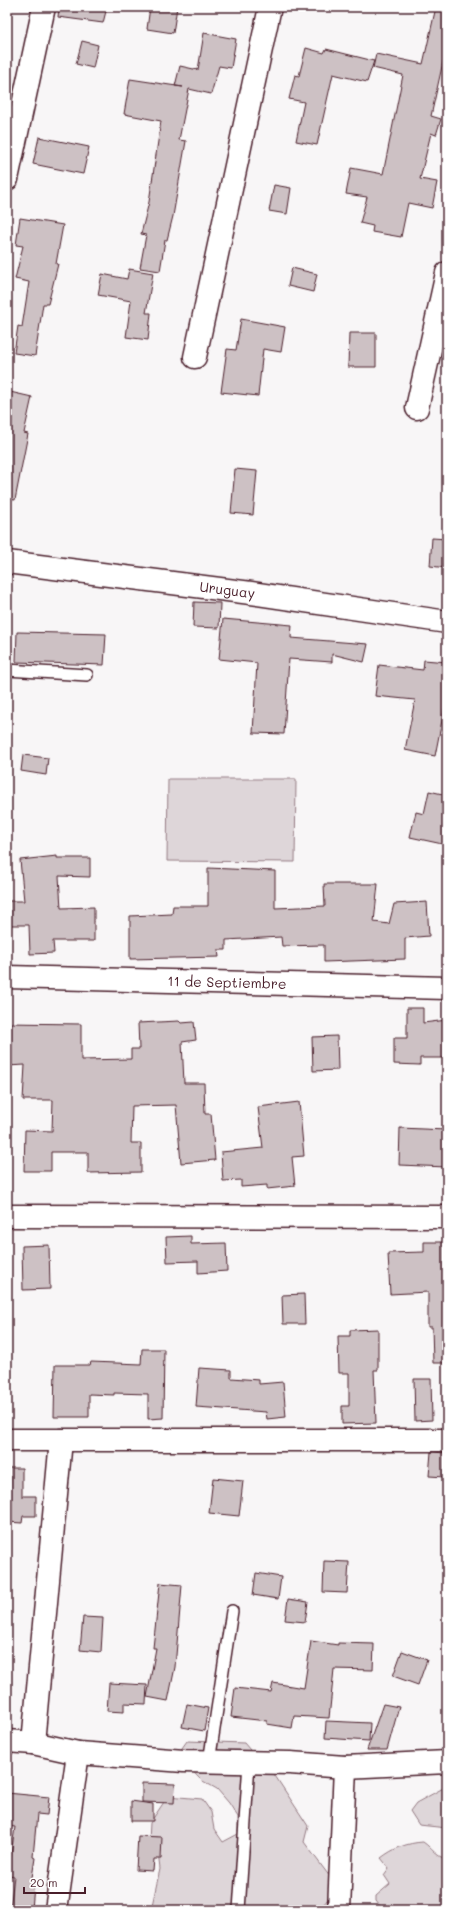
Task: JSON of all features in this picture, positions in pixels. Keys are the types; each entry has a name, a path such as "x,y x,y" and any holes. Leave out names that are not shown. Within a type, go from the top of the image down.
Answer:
{"street":[{"path":"7,179 44,7"},
{"path":"195,357 270,7"},
{"path":"417,408 447,273"},
{"name":"Uruguay","path":"7,562 251,593 447,622"},
{"name":"11 de Septiembre","path":"7,977 447,988"},
{"path":"7,1216 447,1216"},
{"path":"7,1440 447,1440"},
{"path":"33,1743 61,1440"},
{"path":"7,1741 33,1743 78,1753 209,1762 345,1768 447,1762"},
{"path":"56,1910 78,1753"},
{"path":"339,1910 345,1768"}],"lane":[{"path":"7,670 87,675"},
{"path":"209,1762 232,1611"},
{"path":"239,1910 249,1763"}],"shaded area":[{"path":"168,779 296,779 295,862 167,861"},
{"path":"187,1741 244,1743 256,1757 270,1768 308,1826 304,1842 333,1881 328,1899 319,1910 151,1910 160,1869 158,1853 149,1841 150,1823 168,1796 202,1799 211,1812 214,1829 223,1842 238,1834 238,1817 229,1803 217,1789 201,1780 177,1755"},
{"path":"447,1786 447,1828 419,1825 410,1811 416,1803"},
{"path":"423,1842 437,1854 447,1859 447,1910 383,1910 376,1901 376,1896 390,1884 384,1875 389,1868 381,1858 391,1851 401,1847"}],"building":[{"path":"59,7 107,7 103,23 58,17"},
{"path":"150,7 177,7 173,33 147,29"},
{"path":"436,7 447,7 447,44 431,116 441,119 436,135 431,133 420,179 437,182 432,208 408,203 401,237 372,232 373,226 360,223 367,197 346,194 351,168 383,174 403,75 373,68 376,54 423,64"},
{"path":"204,33 236,39 231,68 219,66 211,94 189,89 179,140 186,141 173,216 167,240 165,240 160,271 140,268 146,235 141,234 149,202 161,121 124,114 130,79 175,86 180,66 198,70"},
{"path":"82,41 98,45 93,68 76,64"},
{"path":"306,48 324,53 326,49 374,61 367,82 333,74 317,145 296,141 304,102 289,99 295,75 299,76"},
{"path":"39,137 89,147 83,174 33,164"},
{"path":"274,185 291,188 287,214 269,211"},
{"path":"20,218 63,225 56,264 58,264 48,304 43,304 35,356 14,353 18,326 22,327 29,282 15,279 23,246 16,245"},
{"path":"292,268 317,274 313,292 288,286"},
{"path":"129,269 153,273 146,313 151,313 148,340 126,337 131,301 98,295 102,274 127,279"},
{"path":"241,319 285,327 281,352 263,349 258,396 221,392 227,349 236,350"},
{"path":"349,333 376,333 376,367 348,367"},
{"path":"10,392 32,397 24,433 28,434 15,500 7,499 7,407"},
{"path":"235,469 257,471 253,515 231,513"},
{"path":"432,538 447,539 447,568 430,566"},
{"path":"194,602 220,603 219,628 193,627"},
{"path":"223,619 292,625 291,638 368,644 364,662 332,654 332,662 289,659 284,734 253,733 257,663 219,659"},
{"path":"17,632 106,634 104,665 16,662"},
{"path":"424,660 447,662 445,705 435,756 405,750 415,700 375,696 379,665 423,670"},
{"path":"23,755 48,758 46,775 21,771"},
{"path":"429,791 447,795 447,845 410,837 416,812 424,814"},
{"path":"57,856 57,858 90,858 90,877 59,876 61,908 94,907 94,941 53,941 54,953 30,954 29,925 7,925 7,901 24,901 20,860"},
{"path":"208,868 275,871 275,908 325,906 324,884 378,884 374,922 389,924 394,904 427,902 429,936 405,938 405,959 324,962 324,945 282,946 281,937 226,940 226,950 218,950 219,957 130,959 130,916 172,914 173,906 208,906"},
{"path":"407,1008 423,1008 423,1023 447,1020 447,1058 420,1058 420,1065 394,1064 394,1038 407,1038"},
{"path":"179,1021 181,1023 194,1022 196,1040 182,1042 184,1083 204,1083 205,1114 211,1114 215,1160 181,1163 176,1105 132,1106 131,1143 141,1143 141,1172 88,1173 88,1152 51,1152 51,1171 24,1171 25,1130 52,1131 53,1100 23,1100 25,1065 7,1066 7,1023 81,1024 81,1060 131,1059 131,1049 139,1049 138,1023"},
{"path":"337,1036 338,1070 313,1071 312,1037"},
{"path":"299,1102 304,1156 292,1157 295,1186 267,1189 267,1185 241,1187 241,1180 223,1181 221,1152 263,1148 258,1107"},
{"path":"400,1128 446,1130 447,1167 399,1165"},
{"path":"191,1236 191,1244 226,1243 227,1271 198,1273 198,1261 167,1262 166,1237"},
{"path":"424,1242 447,1242 447,1363 433,1363 432,1327 428,1327 428,1292 390,1294 388,1253 424,1252"},
{"path":"49,1245 50,1289 23,1290 22,1246"},
{"path":"304,1294 305,1324 283,1324 282,1295"},
{"path":"378,1329 378,1370 374,1370 376,1423 342,1424 342,1406 349,1406 349,1373 339,1373 338,1336 350,1336 350,1330"},
{"path":"142,1349 164,1349 163,1418 148,1419 148,1394 114,1393 114,1395 89,1394 89,1417 54,1417 55,1365 90,1365 91,1362 141,1364"},
{"path":"199,1368 231,1370 231,1378 259,1380 259,1384 283,1382 286,1417 267,1419 266,1412 196,1407"},
{"path":"414,1379 431,1379 432,1420 415,1421"},
{"path":"431,1452 446,1453 445,1477 429,1476"},
{"path":"7,1468 22,1468 22,1496 36,1496 36,1516 23,1516 22,1523 7,1522"},
{"path":"213,1478 243,1481 239,1516 209,1513"},
{"path":"324,1561 349,1562 347,1593 323,1592"},
{"path":"256,1573 281,1577 278,1599 253,1595"},
{"path":"160,1583 182,1585 175,1667 168,1701 147,1697 156,1648 153,1648"},
{"path":"288,1599 308,1602 305,1622 285,1620"},
{"path":"83,1617 103,1618 101,1652 80,1650"},
{"path":"311,1641 338,1645 338,1643 374,1644 373,1670 334,1669 329,1718 294,1716 292,1728 267,1724 267,1721 231,1717 235,1688 271,1692 273,1683 304,1688"},
{"path":"402,1651 427,1660 418,1685 393,1676"},
{"path":"109,1683 147,1685 146,1704 124,1703 124,1712 107,1711"},
{"path":"187,1704 208,1708 204,1731 182,1727"},
{"path":"383,1704 399,1707 387,1750 367,1750"},
{"path":"326,1721 370,1723 369,1741 325,1738"},
{"path":"142,1783 175,1784 174,1803 142,1802"},
{"path":"7,1793 49,1797 47,1815 37,1814 33,1857 35,1858 31,1884 34,1885 32,1910 10,1910 14,1876 8,1875 15,1827 7,1826"},
{"path":"131,1801 153,1804 153,1821 131,1821"},
{"path":"138,1836 162,1837 161,1859 154,1859 153,1871 136,1870"}]}
